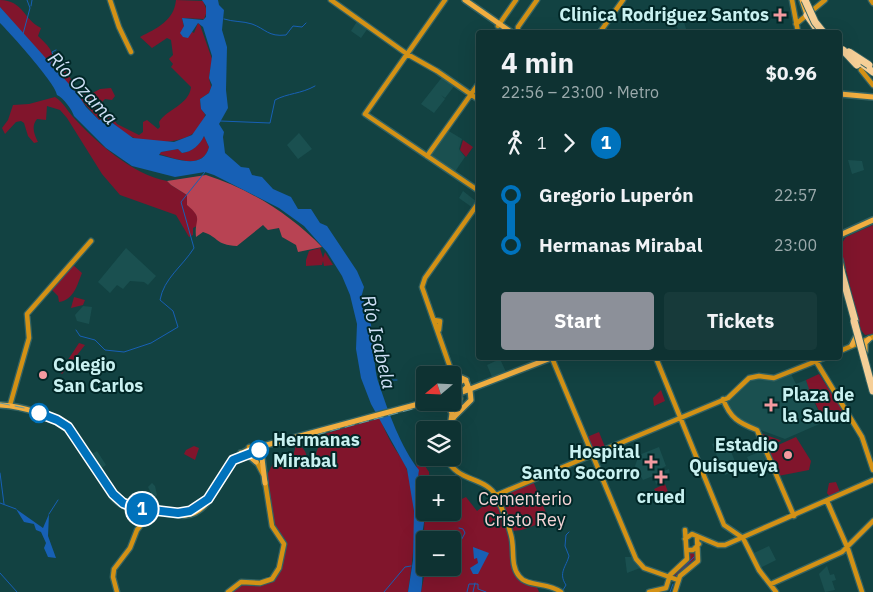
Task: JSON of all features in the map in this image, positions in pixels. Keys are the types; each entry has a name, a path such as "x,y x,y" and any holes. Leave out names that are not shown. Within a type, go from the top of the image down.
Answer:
{"highway":[{"path":"803,0 812,23 820,30"},
{"path":"803,0 821,30"},
{"path":"842,48 859,67"},
{"path":"842,48 872,70"},
{"path":"842,275 872,381 873,392"}],"main road":[{"path":"110,0 119,27 131,52"},
{"path":"331,0 407,54 437,71 476,98"},
{"path":"444,0 365,114 476,190"},
{"path":"463,0 502,30"},
{"path":"498,25 516,0"},
{"path":"519,30 521,21 537,0"},
{"path":"601,30 623,0"},
{"path":"792,0 798,30"},
{"path":"796,24 825,0"},
{"path":"808,13 821,30"},
{"path":"842,48 872,70"},
{"path":"859,67 873,85"},
{"path":"427,156 476,88"},
{"path":"842,94 873,96"},
{"path":"451,366 440,332 440,322 434,320 422,293 422,284 476,206"},
{"path":"842,236 873,221"},
{"path":"11,404 30,337 27,314 91,241"},
{"path":"850,305 858,339 872,381"},
{"path":"842,349 858,339 872,337"},
{"path":"863,352 865,343 872,337"},
{"path":"858,339 873,392"},
{"path":"461,388 472,389 545,360"},
{"path":"488,382 545,360"},
{"path":"551,360 636,559 644,568 678,581"},
{"path":"657,360 724,525 743,538 759,570 776,592"},
{"path":"495,496 722,400 734,394 744,381 751,376 772,377 814,360 862,437 873,470"},
{"path":"453,418 471,400 472,389 468,380 461,377"},
{"path":"461,390 468,395 470,400 464,404 461,402"},
{"path":"722,400 727,411 735,420 757,430 794,516"},
{"path":"0,404 11,404 51,417 67,426 118,500 131,507 187,515 203,507 232,460 249,448 416,404"},
{"path":"451,411 453,418"},
{"path":"452,421 455,411"},
{"path":"152,511 184,514 192,512 209,497 232,458 249,448 324,428"},
{"path":"266,444 261,450 265,482 272,526 278,535"},
{"path":"227,592 241,582 265,582 275,575 284,546 283,540 269,524 263,483 249,448"},
{"path":"249,448 265,482"},
{"path":"240,453 247,454 256,462"},
{"path":"453,466 462,476 488,488 495,496 511,536 518,575 526,581 547,584 558,590"},
{"path":"685,539 692,535 699,541 722,547 873,481"},
{"path":"827,501 862,592"},
{"path":"117,592 113,577 114,569 130,548 137,530 152,511"},
{"path":"771,584 847,549 873,522"},
{"path":"649,592 666,588 668,578 687,559 685,530"},
{"path":"687,550 693,550 699,541"},
{"path":"676,592 678,581 698,562 699,541"}],"shaded area":[{"path":"683,19 686,30 678,30 674,20"},
{"path":"358,20 368,28 361,38 351,31"},
{"path":"443,76 455,85 445,98 441,95 445,99 434,113 421,104"},
{"path":"447,130 462,139 459,149 465,157 454,173 429,157"},
{"path":"299,133 312,149 298,159 287,145"},
{"path":"848,160 862,161 864,170 852,174"},
{"path":"206,175 254,195 269,204 297,224 322,247 298,252 296,245 282,237 279,228 268,230 263,225 237,246 225,244 203,232 196,237 197,217 187,205 187,195 167,181"},
{"path":"463,191 476,201 476,204 473,208 459,198"},
{"path":"126,248 156,276 148,285 144,282 130,281 123,289 117,285 110,293 98,282"},
{"path":"83,306 92,307 89,324 77,321 75,315"},
{"path":"500,360 506,372 492,377 487,365"},
{"name":"Plaza de la Salud","path":"790,372 796,384 806,380 810,389 808,390 824,422 785,439 739,422 728,409 726,400 736,395 745,382 756,377 770,379"},
{"path":"726,439 738,469 725,475 712,444"},
{"name":"Hospital Santo Socorro","path":"659,447 666,466 662,468 664,471 669,469 670,476 656,484 653,476 643,480 635,466 639,455"},
{"path":"764,450 772,468 756,475 747,457"},
{"path":"97,451 106,465 99,470 90,455"},
{"path":"152,483 155,486 157,495 147,507 142,507 151,493 148,487"},
{"path":"769,546 776,560 760,568 754,553"},
{"path":"625,557 634,557 640,568 627,573"},
{"path":"827,566 830,575 834,574 836,580 832,581 835,590 825,592 819,574"}],"green space":[{"path":"0,0 14,3 41,28 38,36 50,49 56,66 66,71 78,91 89,95 100,89 111,88 115,96 112,100 105,99 102,102 117,124 139,135 143,132 143,122 147,120 158,129 160,127 159,122 182,103 191,87 171,67 173,64 169,59 173,55 171,40 167,38 152,48 140,37 168,19 175,7 176,0 203,1 207,11 204,19 182,18 184,27 194,33 198,23 200,25 212,59 209,78 211,87 209,93 200,99 201,109 205,114 202,124 196,132 187,137 164,142 152,142 132,137 107,119 99,120 16,27 0,7"},
{"path":"55,97 82,127 128,165 154,178 167,181 187,195 187,205 197,216 197,226 193,228 193,235 189,237 176,215 120,195 102,174 60,110 47,106 46,120 37,119 34,124 34,130 38,142 34,143 28,136 24,123 21,121 16,122 5,134 2,128 8,120 13,105 29,104"},
{"path":"204,136 209,147 201,159 187,161 159,154 178,149 182,153 189,151 198,145"},
{"path":"463,140 473,147 466,157 460,150"},
{"path":"873,225 873,334 865,335 861,330 842,254 842,243 846,237"},
{"path":"320,248 323,258 325,252 333,265 324,266 323,261 322,265 306,266 309,251"},
{"path":"72,264 82,273 72,295 59,302 58,296 50,288"},
{"path":"74,297 85,300 83,305 71,308"},
{"path":"79,343 85,345 62,374 60,372"},
{"path":"819,374 845,414 824,422 813,398 811,399 807,391 809,389 806,380"},
{"path":"661,390 665,401 654,406 653,398"},
{"path":"379,417 390,441 406,466 411,485 414,531 408,592 230,592 246,582 269,581 279,568 286,543 285,539 273,525 266,477 276,458 283,455 295,459 293,456 296,445 302,447 305,451 306,463 312,465 319,445 308,441 312,438"},
{"path":"599,432 605,447 594,452 587,437"},
{"path":"760,433 780,440 781,441 766,447"},
{"name":"Estadio Quisqueya","path":"796,437 811,461 809,470 778,476 767,450"},
{"path":"194,446 199,448 195,460 184,454 186,450"},
{"path":"417,466 425,466 429,476 419,476"},
{"name":"Cementerio Cristo Rey","path":"533,481 549,520 522,530 511,531 498,496"},
{"path":"836,482 840,492 830,497 827,493 829,483"},
{"path":"665,484 670,497 661,500 654,489"},
{"path":"466,497 477,511 494,498 509,537 516,577 526,584 536,585 539,592 421,592 424,577 461,576 461,531 424,531 424,521 461,521 461,499"},
{"path":"698,548 698,559 677,578 671,576 688,560 689,552"}],"water":[{"path":"202,0 218,0 219,5 224,10 222,30 227,47 226,90 228,108 219,124 224,132 225,153 241,167 249,168 252,175 262,177 273,189 291,197 298,209 311,209 320,223 327,226 357,271 364,287 361,298 369,314 379,384 406,451 419,470 418,476 416,476 416,521 424,521 424,523 423,531 416,531 416,576 422,576 421,592 408,592 413,560 414,511 407,469 371,404 361,378 356,349 357,324 350,295 342,276 327,252 304,226 279,208 214,175 205,172 175,177 132,166 106,148 74,116 67,104 57,95 42,70 0,23 0,7 99,120 107,119 133,138 174,142 192,135 206,115 201,109 200,99 209,93 212,85 209,78 212,56 203,27 198,23 188,38 183,37 180,33 184,26 182,18 203,20 206,17 206,6","holes":["204,136 209,147 201,159 195,161 159,155 161,152 178,149 182,153 192,150"]},
{"path":"16,509 43,528 49,514 48,536 56,558 48,557 44,548 46,543 41,532 36,530 34,524 24,522"},
{"path":"473,547 489,553 478,574 473,574 470,568 478,563 477,558 474,559"}],"waterway":[{"path":"23,34 30,8 27,0"},
{"path":"31,6 32,0"},
{"path":"224,19 252,24 275,35 286,35 293,26 302,27 306,23"},
{"name":"Río Ozama","path":"50,63 54,58 52,52 56,50"},
{"path":"220,121 270,123 275,100 315,86"},
{"path":"76,330 80,336 95,340 105,350 124,352 151,343 178,327 173,311 160,300 165,285 194,248 181,202 205,172"},
{"name":"Río Isabela","path":"382,376 390,380 397,380"},
{"path":"0,473 4,504"},
{"path":"49,514 58,500"},
{"path":"0,503 16,509"},
{"path":"459,528 463,529 465,533 461,540"},
{"path":"563,590 566,585 563,570 569,556 565,546 566,535 569,532"},
{"path":"676,576 694,557"},
{"path":"384,592 405,567 411,566"},
{"path":"0,573 17,592"},
{"path":"473,592 475,583"},
{"path":"467,592 469,584 478,584 478,589 486,592"},
{"path":"670,592 673,584"}],"railway":[{"path":"0,403 29,409 65,425 74,434 113,494 123,503 136,508 178,513 195,509 208,499 230,463 242,455 416,408"}],"metro line":[{"name":"1","path":"39,413 57,420 68,427 113,494 126,505 136,508 178,513 195,509 208,499 233,460 244,454 259,450"}],"place":[{"name":"Clinica Rodriguez Santos","path":"780,15"},
{"name":"Colegio San Carlos","path":"43,375"},
{"name":"Plaza de la Salud","path":"771,405"},
{"name":"Hermanas Mirabal","path":"259,450"},
{"name":"Estadio Quisqueya","path":"788,455"},
{"name":"Hospital Santo Socorro","path":"651,462"},
{"name":"crued","path":"661,477"}]}
